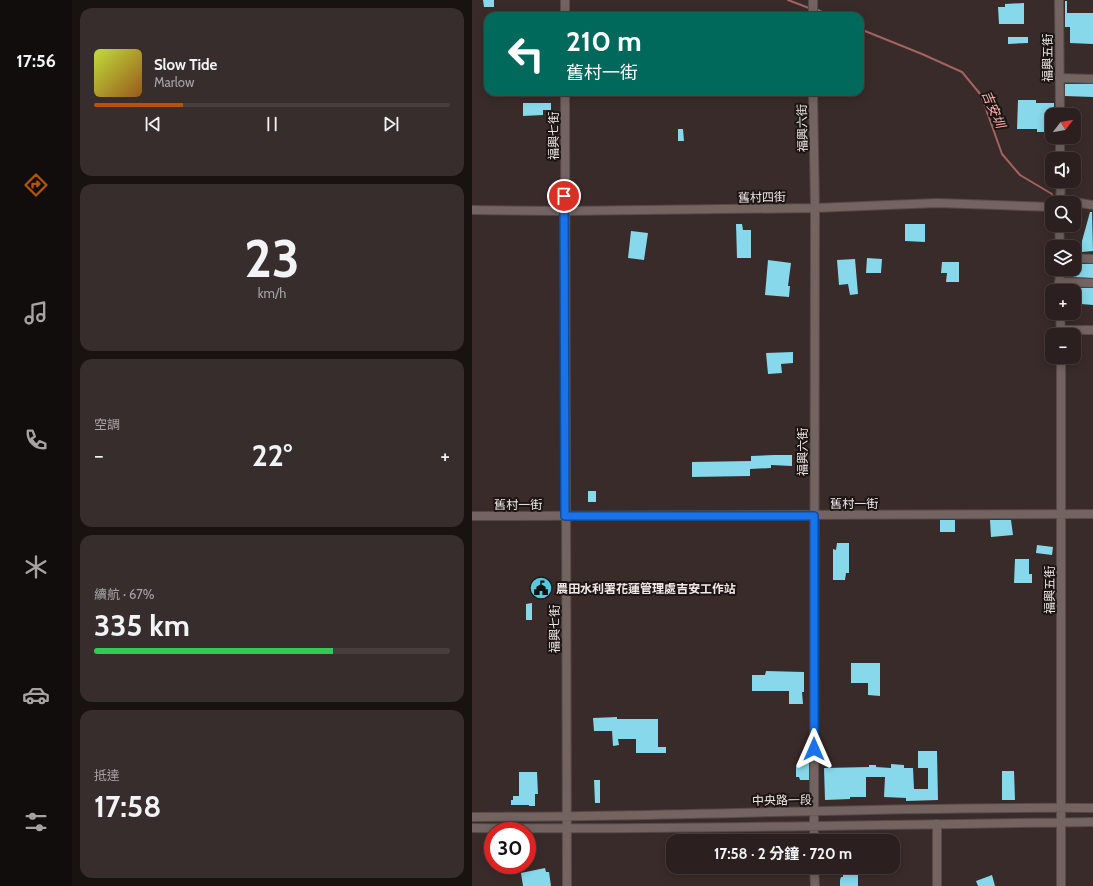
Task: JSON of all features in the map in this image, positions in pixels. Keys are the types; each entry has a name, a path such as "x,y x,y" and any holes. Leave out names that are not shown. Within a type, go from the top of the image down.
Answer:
{"street":[{"path":"565,0 565,12"},
{"path":"813,0 813,12"},
{"name":"福興五街","path":"1059,0 1060,108"},
{"path":"1059,78 1093,79"},
{"name":"福興七街","path":"565,96 564,211 567,886"},
{"name":"福興六街","path":"814,96 814,834"},
{"name":"舊村四街","path":"472,210 564,211 815,208 937,203 1045,207"},
{"path":"1081,204 1093,205"},
{"path":"1081,258 1093,259"},
{"path":"1059,276 1059,282 1093,283"},
{"path":"1081,331 1093,330"},
{"name":"福興五街","path":"1061,364 1061,886"},
{"name":"舊村一街","path":"472,516 1093,514"},
{"name":"中央路一段","path":"472,817 566,817 1061,807 1093,808"},
{"path":"472,828 566,829 814,827 1093,822"},
{"path":"937,886 938,824"},
{"path":"814,874 814,886"}],"building":[{"path":"483,0 494,0 494,7 484,7"},
{"path":"1065,1 1067,1 1067,13 1093,13 1093,44 1070,43 1070,27 1065,27"},
{"path":"1024,3 1024,24 999,24 998,7 1005,7 1005,4"},
{"path":"1008,37 1028,37 1028,43 1008,44"},
{"path":"1065,84 1093,84 1093,97 1065,96"},
{"path":"1018,100 1036,100 1036,103 1054,103 1054,108 1045,108 1045,132 1037,132 1037,129 1017,129"},
{"path":"523,103 551,103 551,110 543,110 543,115 523,116"},
{"path":"678,129 683,129 684,141 678,141"},
{"path":"1090,212 1092,212 1093,251 1082,252 1082,241"},
{"path":"736,224 742,224 743,230 751,230 751,258 737,258"},
{"path":"905,224 925,224 925,242 905,241"},
{"path":"631,231 648,233 644,260 628,258"},
{"path":"867,258 882,259 881,273 866,273"},
{"path":"855,259 858,294 850,295 848,284 839,285 837,260"},
{"path":"768,260 791,263 788,286 790,286 789,297 765,295"},
{"path":"942,262 959,262 959,282 946,282 947,273 941,273"},
{"path":"1081,264 1093,264 1093,278 1068,277 1081,276"},
{"path":"1081,288 1093,288 1093,305 1081,304"},
{"path":"793,352 793,363 781,364 782,373 768,374 766,353"},
{"path":"792,455 792,466 771,465 771,468 750,469 750,476 692,477 692,462 751,461 751,456"},
{"path":"588,491 596,491 596,502 588,502"},
{"path":"940,520 955,520 955,532 940,532"},
{"path":"990,520 1011,520 1013,535 991,537"},
{"path":"837,543 849,543 849,573 846,573 845,580 833,580 833,549 836,550"},
{"path":"1037,545 1053,547 1052,555 1036,553"},
{"path":"1015,559 1029,559 1029,574 1032,574 1032,583 1014,583"},
{"path":"532,603 532,620 526,620 526,604"},
{"path":"851,663 880,663 880,696 868,695 868,683 851,683"},
{"path":"766,671 804,672 804,692 802,692 803,704 789,704 789,691 752,691 752,675 765,675"},
{"path":"617,717 617,719 658,719 658,747 666,747 666,753 636,753 636,739 618,739 619,745 613,746 612,731 594,731 593,718"},
{"path":"918,751 937,751 938,800 906,801 906,798 884,797 885,777 866,777 866,797 825,800 824,768 869,767 869,765 876,765 876,767 891,768 891,764 904,765 904,768 913,768 914,789 928,789 928,768 918,768"},
{"path":"801,763 809,763 809,780 800,780 799,777 796,777 796,766 801,766"},
{"path":"1002,771 1014,771 1015,800 1002,800"},
{"path":"519,772 537,772 538,794 535,794 535,806 511,805 513,796 519,796"},
{"path":"594,780 600,780 600,803 595,803"},
{"path":"545,868 546,872 549,872 551,886 523,886 521,874 536,874 536,870"},
{"path":"843,874 858,874 858,886 840,886 841,877 843,877"},
{"path":"992,875 995,886 978,886 976,881"}],"waterway":[{"name":"吉安圳","path":"788,0 809,8"},
{"name":"吉安圳","path":"818,10 822,12"},
{"name":"吉安圳","path":"864,31 962,72 981,95 1002,154 1020,175 1052,194"}],"place":[{"name":"農田水利署花蓮管理處吉安工作站","path":"541,588"}],"route":[{"path":"564,196 565,516 814,516 814,749"}]}
